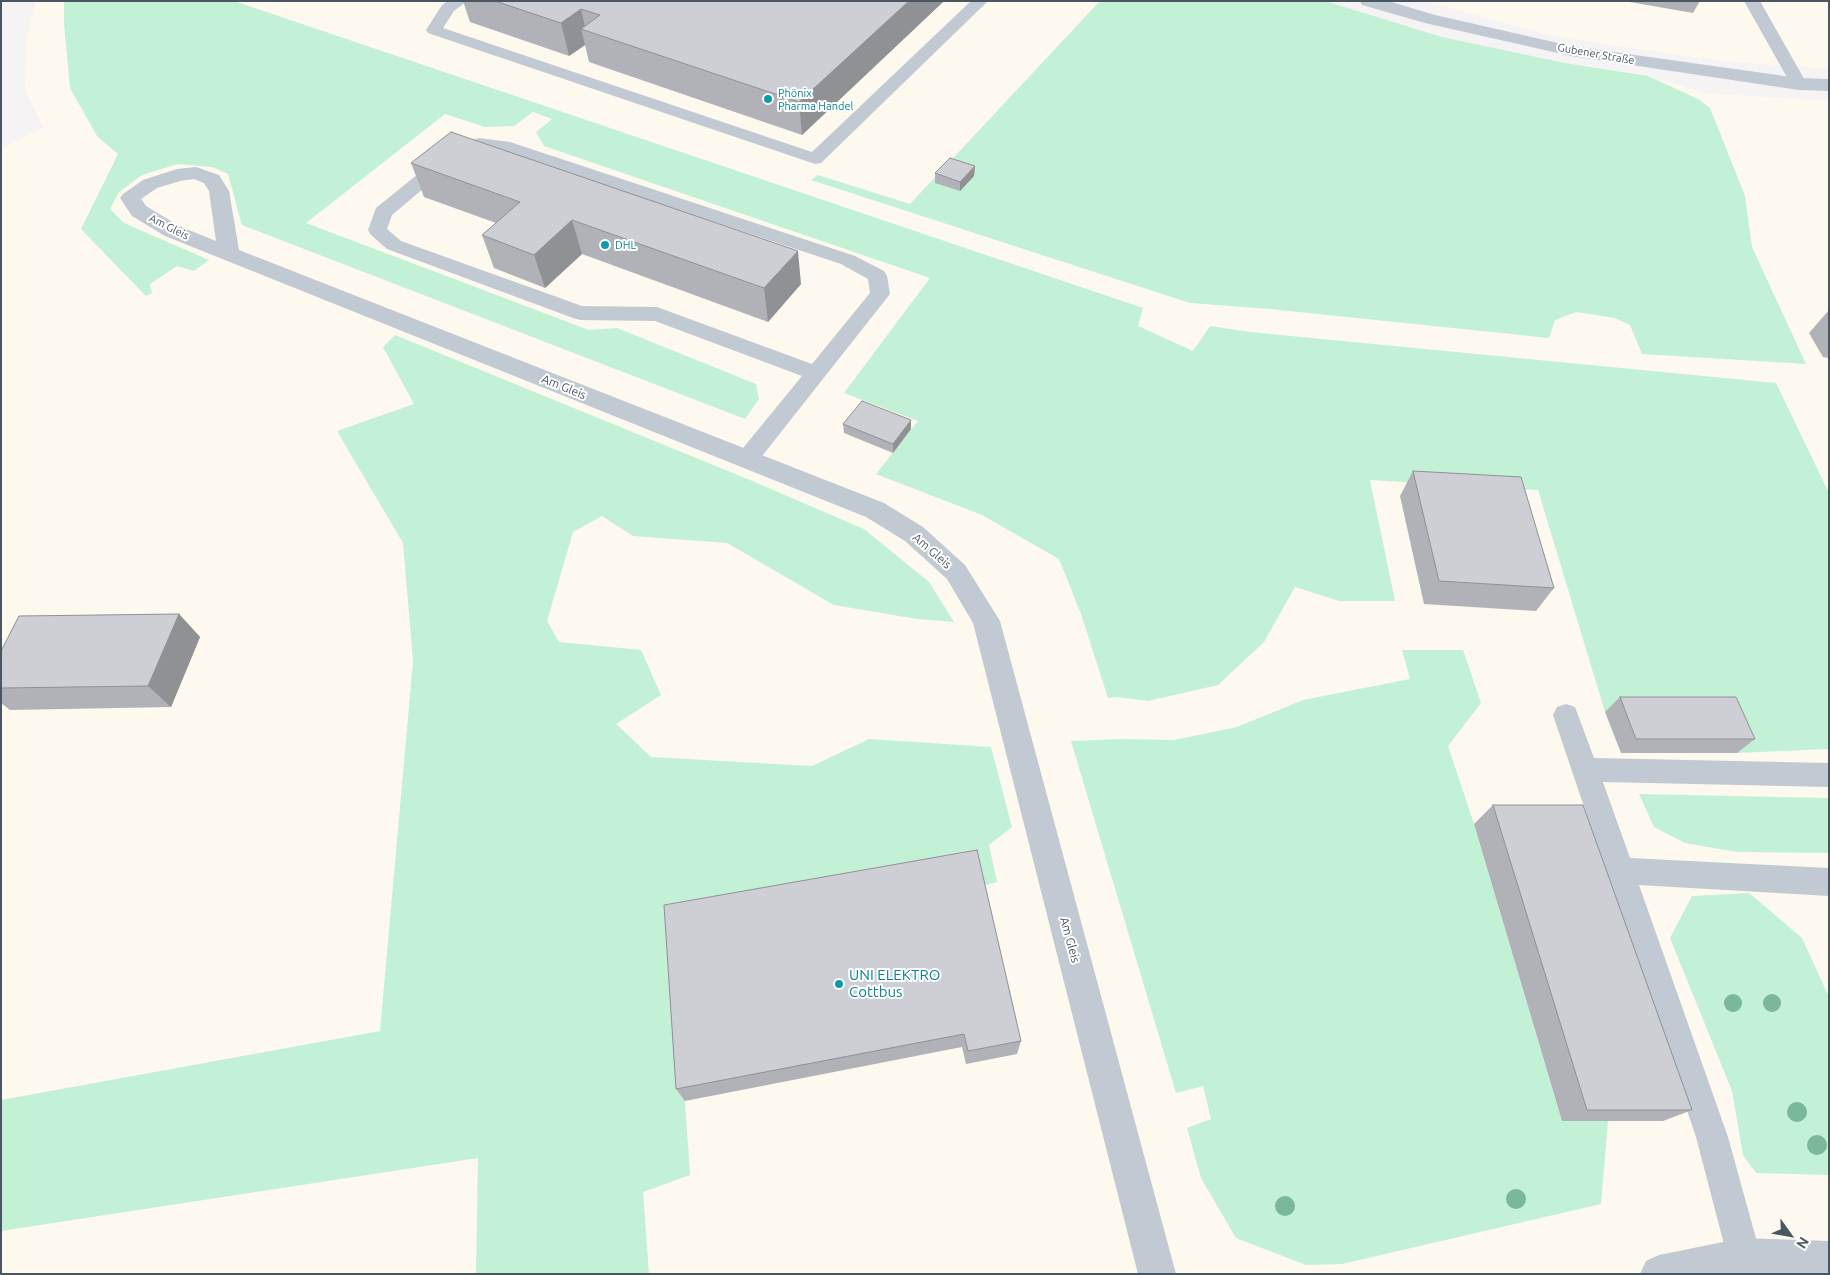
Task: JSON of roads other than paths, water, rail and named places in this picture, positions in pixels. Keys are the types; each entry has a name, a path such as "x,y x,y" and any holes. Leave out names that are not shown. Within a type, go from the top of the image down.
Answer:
{"street":[{"name":"Gubener Straße","path":"1368,1 1431,20 1571,51 1800,84 1829,86"},
{"name":"Am Gleis","path":"229,254 219,191 212,179 196,173 177,175 150,184 130,198 139,211 172,231 229,254 875,510 914,534 956,572 986,621 1157,1274"},
{"path":"1659,1274 1829,1260"}],"lane":[{"path":"459,1 448,8 434,30 815,159 980,1"},
{"path":"1752,1 1800,84"},
{"path":"747,459 880,294 877,276 848,260 504,146 479,143 456,152 383,212 377,230 394,245 580,313 657,314 816,373"},
{"path":"1566,715 1712,1136 1746,1266"},
{"path":"1586,770 1829,775"},
{"path":"1621,871 1829,882"}],"place":[{"name":"Phönix Pharma Handel","path":"768,99"},
{"name":"DHL","path":"605,245"},
{"name":"UNI ELEKTRO Cottbus","path":"839,984"}]}
